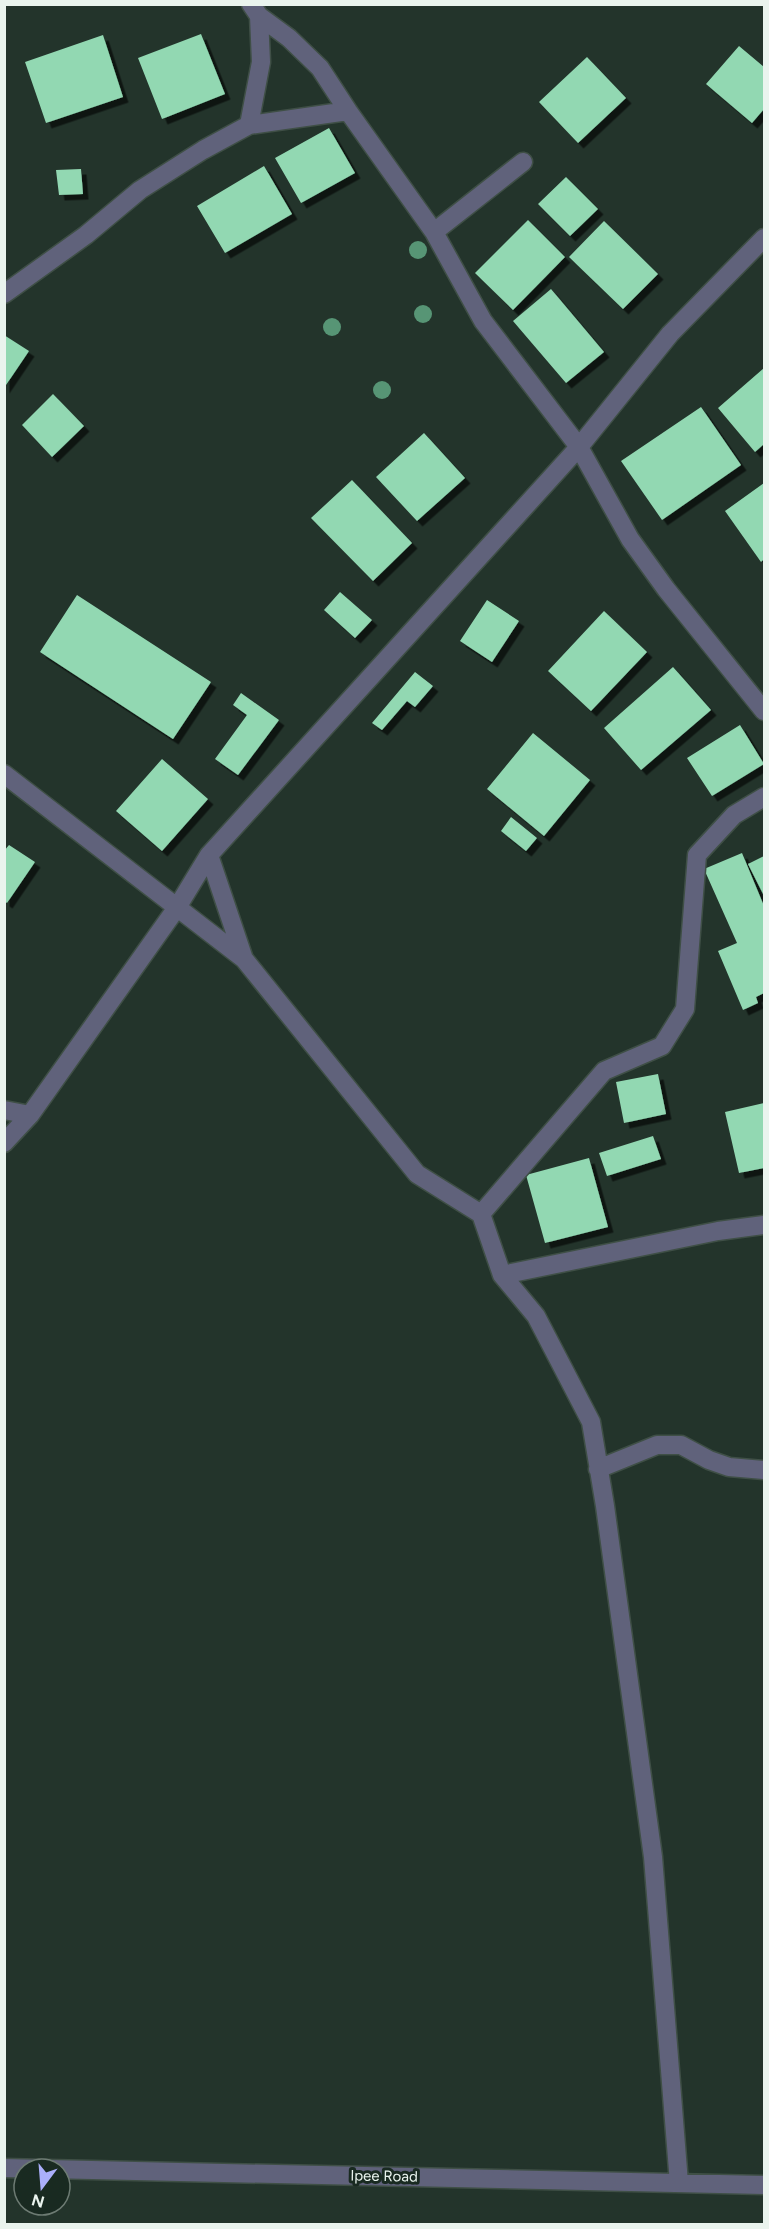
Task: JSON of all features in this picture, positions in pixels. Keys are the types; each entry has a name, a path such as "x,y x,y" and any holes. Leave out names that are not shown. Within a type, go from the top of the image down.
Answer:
{"street":[{"path":"255,10 320,68 434,232 483,321 579,447 630,539 666,589 765,711"},
{"path":"249,125 261,62 255,10"},
{"path":"4,294 86,235 140,190 203,150 249,125 348,111"},
{"path":"434,232 523,162"},
{"path":"4,1143 30,1115 178,906 209,855 579,447 670,334 765,238"},
{"path":"4,774 244,959 417,1174 481,1215 502,1275 537,1316 591,1422 607,1518 653,1857 679,2183"},
{"path":"481,1215 604,1071 662,1046 685,1009 697,855 734,815 765,797"},
{"path":"209,855 244,959"},
{"path":"4,1110 30,1115"},
{"path":"502,1275 718,1231 765,1225"},
{"path":"598,1468 657,1445 681,1445 709,1460 729,1467 765,1470"},
{"name":"Ipee Road","path":"4,2168 765,2185"}],"building":[{"path":"201,34 225,94 162,119 138,58"},
{"path":"103,35 123,97 46,123 25,62"},
{"path":"739,46 764,67 764,109 752,123 706,84"},
{"path":"587,57 626,98 578,143 539,102"},
{"path":"329,128 355,173 301,203 275,158"},
{"path":"264,166 292,214 225,253 197,206"},
{"path":"81,169 83,194 59,195 56,170"},
{"path":"566,177 598,209 570,236 538,204"},
{"path":"528,220 565,257 513,310 475,273"},
{"path":"604,221 658,274 623,309 569,257"},
{"path":"551,289 604,352 566,383 513,321"},
{"path":"4,335 29,351 4,388"},
{"path":"764,368 764,444 755,452 718,408"},
{"path":"53,394 84,426 52,457 22,425"},
{"path":"701,407 741,465 662,520 621,461"},
{"path":"424,433 465,478 417,521 376,477"},
{"path":"352,480 412,543 373,581 311,518"},
{"path":"764,483 764,559 761,562 725,511"},
{"path":"340,592 372,620 355,638 324,610"},
{"path":"77,595 211,682 173,739 40,652"},
{"path":"487,600 519,621 492,662 460,641"},
{"path":"604,611 647,652 591,711 548,671"},
{"path":"673,667 711,710 641,770 604,728"},
{"path":"415,672 433,686 415,707 407,701 382,730 372,723"},
{"path":"241,693 279,720 238,775 215,759 247,715 233,705"},
{"path":"740,725 764,764 712,796 687,758"},
{"path":"533,733 590,780 544,836 487,789"},
{"path":"162,759 208,799 162,851 116,811"},
{"path":"511,817 537,838 526,851 501,831"},
{"path":"9,845 35,862 7,903 4,901 4,851"},
{"path":"742,853 764,906 764,993 756,997 758,1003 743,1010 718,951 737,943 704,869"},
{"path":"764,856 764,896 748,864"},
{"path":"658,1074 666,1114 624,1123 616,1082"},
{"path":"764,1103 764,1168 739,1173 725,1112"},
{"path":"653,1136 661,1159 607,1176 599,1153"},
{"path":"589,1158 608,1227 545,1243 526,1175"}]}
